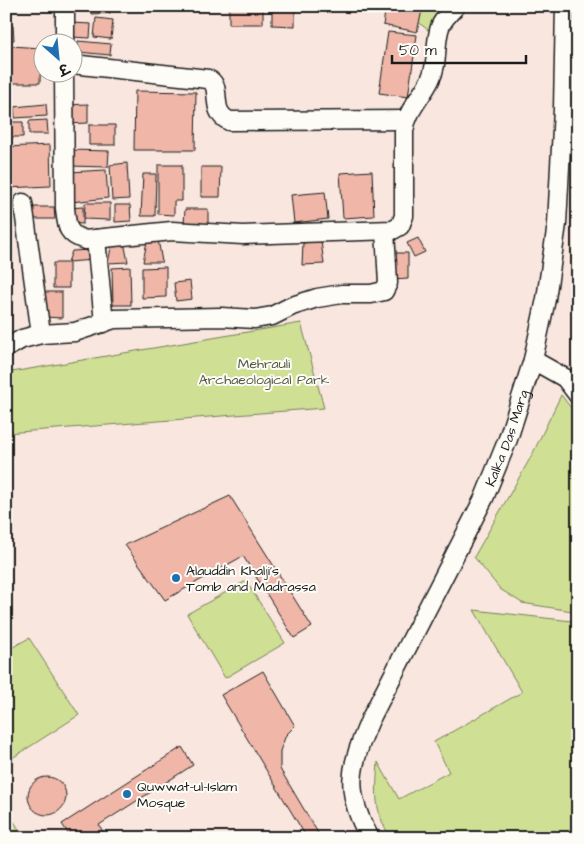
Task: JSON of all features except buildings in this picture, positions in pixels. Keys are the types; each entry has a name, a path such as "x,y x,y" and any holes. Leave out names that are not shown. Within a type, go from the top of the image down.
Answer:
{"street":[{"path":"63,6 64,32"},
{"path":"64,82 66,224 74,236 85,240 172,231 243,235 393,230 400,226 404,216 404,131 406,120 409,112 430,80 436,61 440,26 444,18 456,6"},
{"name":"Kalka Das Marg","path":"370,838 354,803 352,773 358,748 370,720 484,498 508,439 533,360 546,299 557,224 563,109 565,6"},
{"path":"82,65 208,79 215,85 219,114 229,122 406,120"},
{"path":"22,203 41,334"},
{"path":"6,348 41,334 75,332 114,319 221,317 256,319 272,316 292,306 317,298 342,294 371,294 384,291 388,283 385,231"},
{"path":"96,239 104,323"},
{"path":"533,360 565,378 578,395"}],"green space":[{"path":"398,6 453,6 428,30"},
{"name":"Mehrauli Archaeological Park","path":"301,323 324,408 6,433 6,373"},
{"path":"561,395 578,417 578,612 522,603 500,589 474,557 532,455"},
{"path":"246,581 285,643 225,678 187,614"},
{"path":"474,610 572,621 578,630 578,838 391,838 385,828 378,810 377,801 378,762 399,799 449,772 434,742 522,692"},
{"path":"29,638 79,715 6,762 6,651"},
{"path":"6,810 25,838 6,838"}],"place":[{"name":"Alauddin Khalji's Tomb and Madrassa","path":"176,578"},
{"name":"Quwwat-ul-Islam Mosque","path":"127,794"}]}
